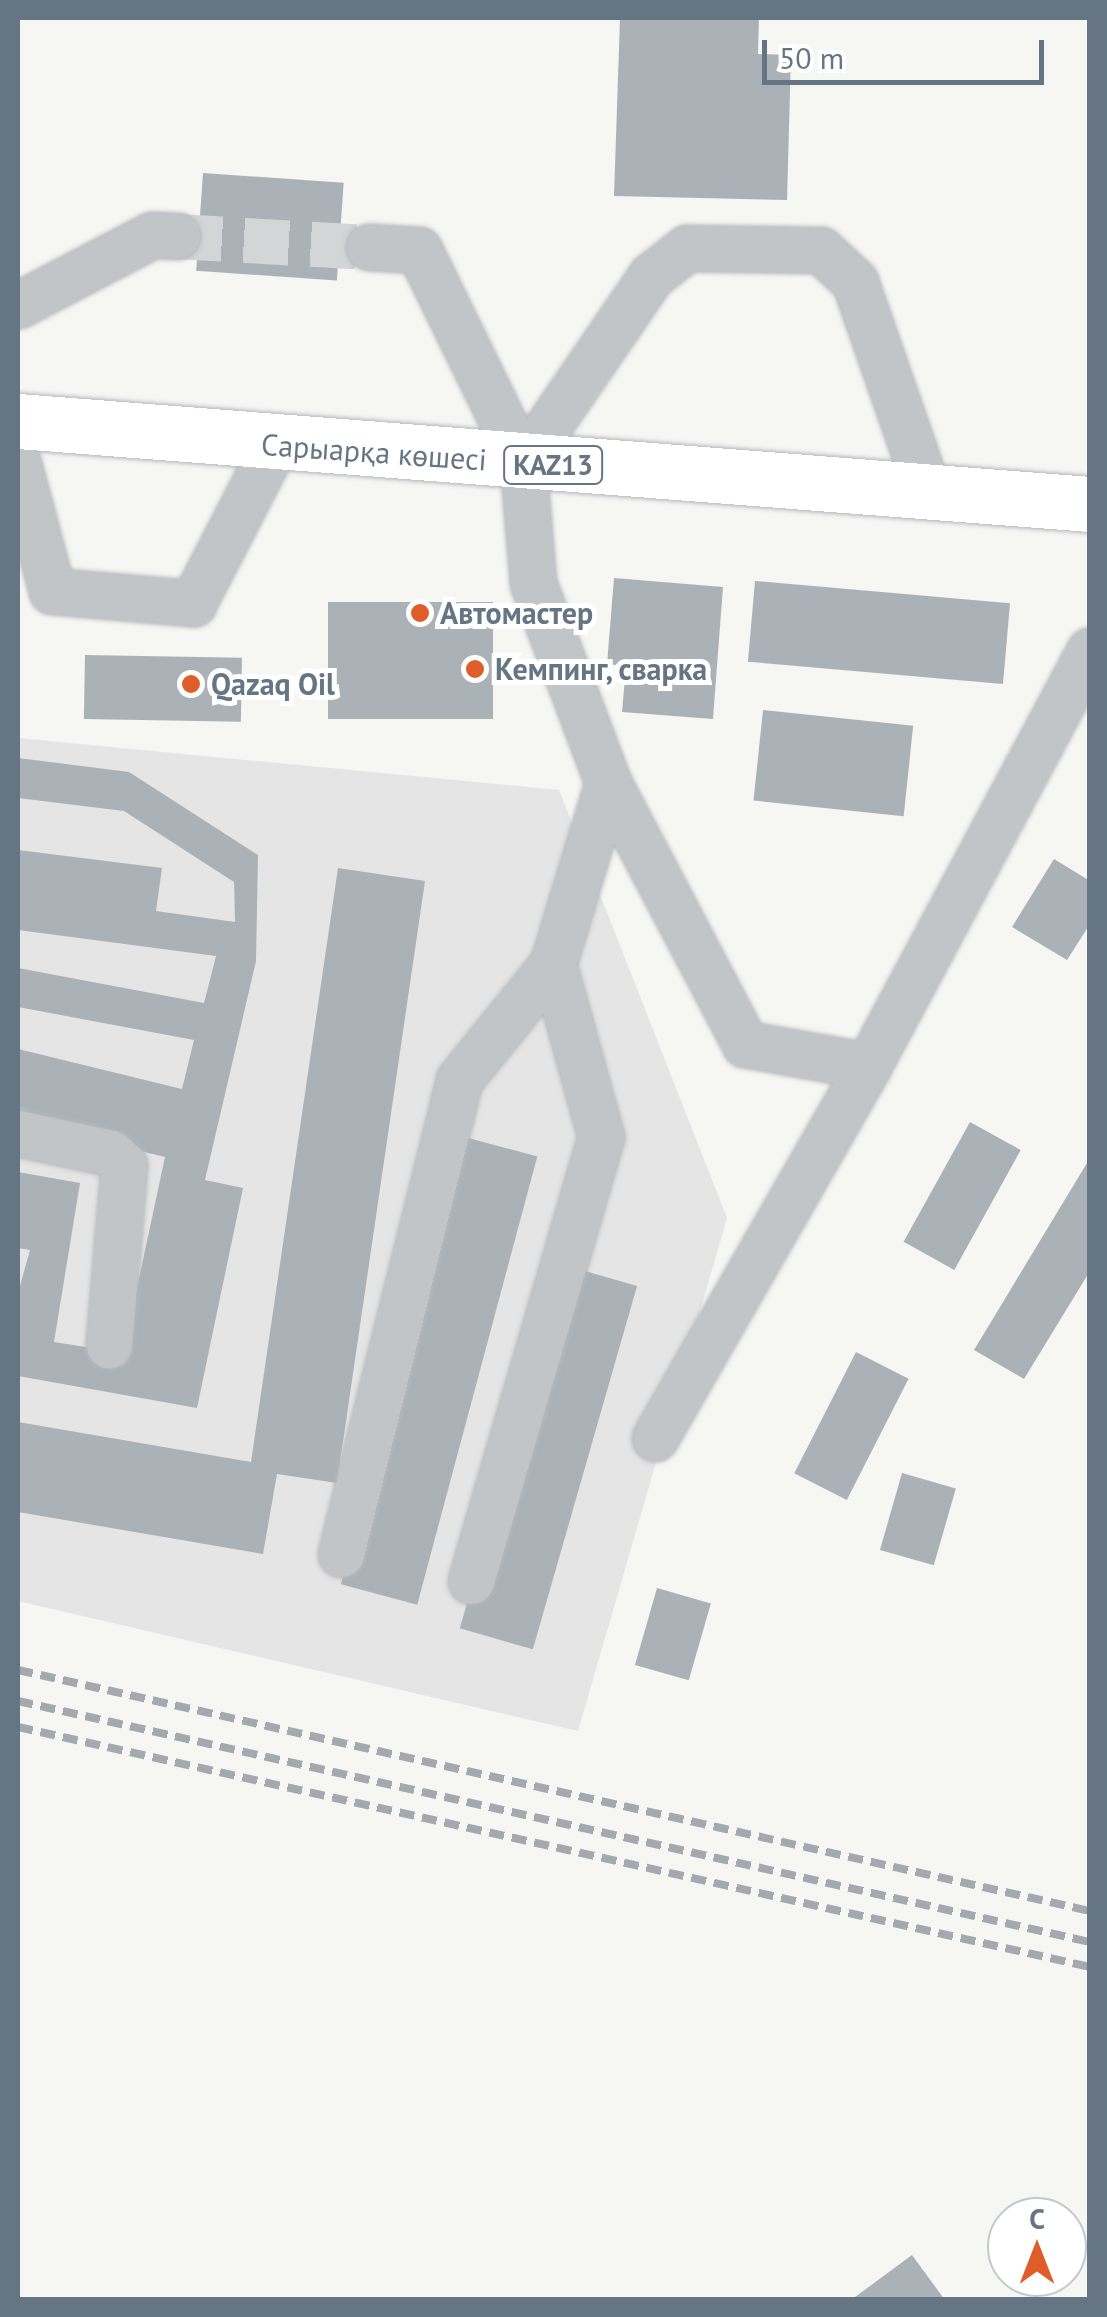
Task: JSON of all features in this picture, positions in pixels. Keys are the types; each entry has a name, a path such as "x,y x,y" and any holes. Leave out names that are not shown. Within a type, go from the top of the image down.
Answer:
{"main road":[{"name":"Сарыарқа көшесі","path":"18,421 274,444 1090,504"}],"lane":[{"path":"18,305 152,235 178,236"},
{"path":"370,247 419,250 522,463 533,583 608,783 746,1044 868,1066"},
{"path":"522,463 650,276 687,248 821,250 855,282 928,492"},
{"path":"18,464 52,591 193,603 274,444"},
{"path":"655,1438 868,1066 1090,651"},
{"path":"341,1554 459,1080 552,964 608,783"},
{"path":"471,1581 600,1136 552,964"},
{"path":"18,1133 111,1153 124,1165 109,1346"}],"shaded area":[{"path":"18,738 559,790 727,1218 578,1731 18,1601"}],"building":[{"path":"620,18 759,18 758,54 791,55 787,200 614,196"},
{"path":"203,173 344,183 337,281 196,271"},
{"path":"614,578 723,587 713,719 622,712 626,666 607,664"},
{"path":"755,581 1010,603 1003,684 748,662"},
{"path":"328,602 493,602 493,719 328,719"},
{"path":"85,655 242,658 241,722 84,719"},
{"path":"763,710 913,726 904,816 753,801"},
{"path":"18,758 129,772 258,855 256,961 205,1180 243,1188 197,1408 18,1376 18,1293 30,1250 18,1248 18,1172 80,1183 54,1342 123,1353 165,1157 18,1121 18,1049 182,1089 194,1040 18,1007 18,968 204,1003 216,956 18,930 18,850 162,868 156,911 235,922 234,882 124,811 18,798"},
{"path":"1054,859 1090,881 1090,924 1067,960 1012,927"},
{"path":"338,868 425,881 337,1483 277,1474 263,1554 18,1512 18,1422 251,1462"},
{"path":"970,1122 1021,1150 954,1270 904,1242"},
{"path":"461,1136 537,1156 417,1605 341,1584"},
{"path":"1090,1158 1090,1271 1024,1379 974,1350"},
{"path":"564,1265 637,1286 533,1649 460,1628"},
{"path":"856,1352 909,1379 847,1500 794,1473"},
{"path":"902,1473 956,1488 934,1565 880,1550"},
{"path":"657,1588 711,1603 689,1680 635,1665"},
{"path":"912,2255 945,2300 851,2300"}],"tunnel":[{"path":"177,236 369,247"}],"railway":[{"path":"18,1670 1090,1911"},
{"path":"18,1701 1090,1942"},
{"path":"18,1727 1090,1967"}],"place":[{"name":"Автомастер","path":"420,613"},
{"name":"Кемпинг, сварка","path":"475,669"},
{"name":"Qazaq Oil","path":"191,684"}]}
